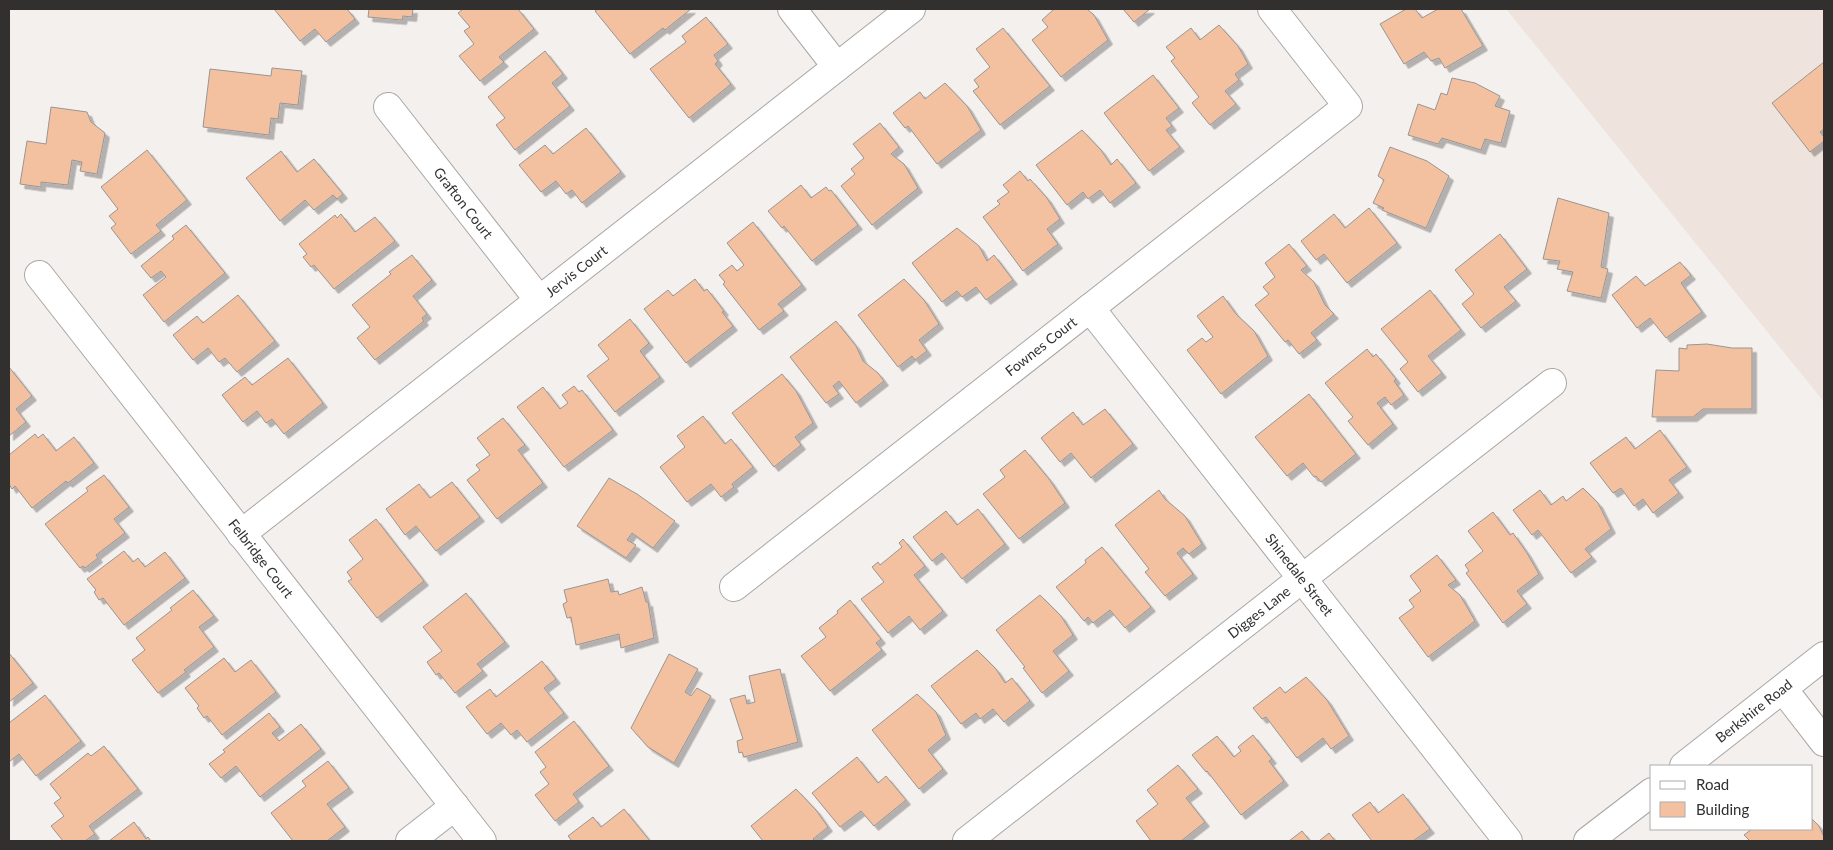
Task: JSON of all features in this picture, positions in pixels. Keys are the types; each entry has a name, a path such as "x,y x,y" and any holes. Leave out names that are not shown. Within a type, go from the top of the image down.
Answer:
{"street":[{"path":"792,9 837,67"},
{"name":"Jervis Court","path":"241,534 911,9"},
{"name":"Fownes Court","path":"734,587 1348,106 1272,9"},
{"name":"Grafton Court","path":"388,107 539,300"},
{"name":"Felbridge Court","path":"39,275 482,841"},
{"name":"Shinedale Street","path":"1090,308 1508,841"},
{"name":"Digges Lane","path":"967,841 1552,383"},
{"name":"Berkshire Road","path":"1685,765 1824,656"},
{"path":"1783,689 1824,742"},
{"path":"1588,841 1650,794"},
{"path":"410,841 455,806"}],"shaded area":[{"path":"1506,9 1824,9 1824,402"}],"building":[{"path":"274,9 347,9 355,19 326,42 315,29 300,41"},
{"path":"369,9 413,9 412,17 403,16 402,20 368,17"},
{"path":"463,9 518,9 534,29 499,57 504,62 480,81 459,56 474,44 464,31 470,27 458,13"},
{"path":"598,9 691,9 630,54 595,11"},
{"path":"1054,9 1087,9 1094,15 1108,40 1061,77 1032,40 1048,27 1042,20"},
{"path":"1123,9 1150,9 1134,22"},
{"path":"1406,9 1415,9 1422,18 1438,9 1461,9 1483,46 1445,68 1439,58 1431,61 1424,52 1404,64 1380,24"},
{"path":"706,17 728,44 714,55 718,61 715,64 731,84 689,118 650,69 686,42 682,36"},
{"path":"1219,25 1238,46 1248,64 1235,74 1239,80 1225,91 1236,104 1210,125 1192,103 1199,97 1171,61 1175,58 1166,47 1191,28 1200,40"},
{"path":"1003,28 1050,86 1000,125 973,91 979,87 974,80 990,67 976,49"},
{"path":"545,51 563,74 552,83 570,106 515,150 496,125 505,118 488,97"},
{"path":"1824,62 1824,129 1820,132 1824,137 1824,141 1810,152 1772,103"},
{"path":"272,68 302,71 298,105 280,103 278,119 271,118 269,135 203,127 210,69 271,76"},
{"path":"1153,75 1179,108 1166,118 1172,126 1166,130 1180,147 1149,171 1104,113"},
{"path":"1452,78 1475,83 1500,96 1495,106 1510,111 1501,143 1485,139 1481,150 1442,138 1438,144 1408,135 1418,104 1435,110 1441,93 1447,95"},
{"path":"945,83 967,106 981,130 937,164 908,126 905,128 893,113 920,92 925,99"},
{"path":"51,107 87,112 91,122 105,133 97,174 80,171 82,162 72,160 68,185 41,182 41,187 20,184 27,141 46,144"},
{"path":"880,123 899,147 891,154 904,164 918,188 872,225 841,186 855,174 851,169 864,158 853,144"},
{"path":"586,128 621,172 582,203 572,190 566,194 556,181 541,192 519,165 545,145 553,154"},
{"path":"1082,130 1101,150 1111,165 1117,159 1136,183 1110,203 1100,190 1088,199 1083,192 1067,205 1036,165"},
{"path":"1390,147 1427,161 1449,176 1426,228 1382,210 1384,208 1373,203 1384,180 1378,176"},
{"path":"147,150 187,200 156,225 161,231 131,254 111,228 116,224 109,216 118,209 101,187"},
{"path":"281,151 297,172 314,159 343,194 337,199 333,195 314,210 305,200 280,221 246,178"},
{"path":"1020,171 1047,198 1060,219 1047,229 1058,244 1023,271 983,217 1000,204 997,201 1009,192 1003,185"},
{"path":"801,185 811,198 826,187 829,191 831,190 858,225 812,261 784,226 782,228 768,211"},
{"path":"1558,198 1609,213 1601,267 1608,269 1601,298 1567,291 1573,272 1557,269 1560,261 1543,259"},
{"path":"1369,208 1397,243 1347,283 1324,254 1316,260 1301,241 1334,214 1345,228"},
{"path":"341,214 355,232 375,217 395,241 334,289 314,265 311,267 303,257 307,254 299,244 335,215 337,218"},
{"path":"753,222 802,285 778,304 784,311 759,330 723,284 725,282 719,275 732,265 737,271 744,265 727,243"},
{"path":"186,225 225,273 164,322 143,295 166,277 161,271 151,278 141,266 174,239 172,236"},
{"path":"957,228 979,246 987,261 994,255 1013,280 986,300 976,287 962,297 957,291 942,302 912,263"},
{"path":"1500,234 1527,269 1504,287 1516,301 1481,328 1462,304 1474,294 1455,270"},
{"path":"1289,244 1307,266 1301,270 1314,282 1325,305 1334,314 1311,333 1317,340 1299,354 1288,340 1285,342 1255,305 1269,294 1263,287 1275,277 1265,263"},
{"path":"412,255 432,280 413,296 427,314 422,318 424,321 375,360 357,338 370,327 352,305 391,274 389,272"},
{"path":"1680,262 1691,275 1681,283 1702,312 1666,338 1650,318 1637,328 1612,295 1636,276 1645,286"},
{"path":"695,279 704,291 707,289 733,326 686,363 644,309 668,290 673,296"},
{"path":"904,279 924,300 939,324 919,340 927,351 915,360 912,356 898,367 858,315"},
{"path":"1430,290 1461,330 1428,356 1442,373 1418,392 1400,369 1408,362 1381,329"},
{"path":"238,295 275,341 237,372 225,358 219,362 208,348 193,360 173,335 197,316 203,323"},
{"path":"1223,296 1236,314 1254,331 1268,356 1221,394 1187,350 1202,338 1206,342 1213,337 1197,316"},
{"path":"630,319 649,343 640,351 660,377 615,412 587,376 609,359 598,345"},
{"path":"836,321 856,346 863,361 878,373 884,381 856,403 839,381 833,386 839,394 826,403 790,357"},
{"path":"1707,344 1732,348 1752,348 1752,409 1703,409 1693,417 1652,417 1656,370 1679,371 1679,348 1687,349 1687,345"},
{"path":"1367,349 1373,357 1376,354 1396,379 1394,381 1404,395 1391,405 1385,397 1377,403 1393,424 1368,445 1348,421 1353,417 1325,383"},
{"path":"288,358 323,403 284,434 272,419 266,423 257,411 243,422 222,395 245,377 252,385"},
{"path":"9,367 32,396 16,409 26,422 9,436"},
{"path":"782,374 796,391 813,423 795,437 801,445 774,467 732,413"},
{"path":"574,386 579,392 582,390 613,430 564,467 517,407 543,387 560,409 568,403 562,395"},
{"path":"1309,394 1356,454 1321,482 1316,476 1314,477 1303,463 1287,476 1255,437"},
{"path":"1105,409 1133,444 1091,478 1071,453 1060,462 1041,438 1073,412 1083,425"},
{"path":"703,416 725,444 731,439 753,467 732,484 734,487 721,497 711,484 687,502 660,467 685,447 677,436"},
{"path":"503,418 525,445 518,450 543,483 497,519 467,480 480,470 476,465 490,455 477,438"},
{"path":"1660,430 1687,467 1669,480 1679,493 1653,513 1643,499 1634,506 1621,488 1613,493 1590,463 1626,437 1635,449"},
{"path":"35,434 38,438 43,434 56,451 74,437 94,463 68,483 66,481 32,508 15,486 12,489 9,484 9,455"},
{"path":"1025,450 1049,479 1065,503 1019,539 983,494 1005,477 1000,470"},
{"path":"104,475 129,507 114,519 125,533 96,555 98,558 85,568 83,566 80,568 45,524 88,491 86,488"},
{"path":"609,478 637,494 675,521 653,548 632,533 627,540 636,545 626,558 577,526"},
{"path":"452,482 480,517 436,551 416,526 405,535 386,509 419,484 430,498"},
{"path":"1583,488 1598,503 1611,529 1585,549 1592,557 1571,573 1538,530 1532,535 1513,510 1540,490 1551,505 1563,496 1566,501"},
{"path":"1159,490 1165,499 1185,516 1202,544 1189,554 1183,548 1177,553 1193,574 1165,596 1145,572 1149,569 1115,525"},
{"path":"978,509 1005,544 962,579 942,553 932,561 913,537 946,511 957,525"},
{"path":"1493,512 1510,535 1513,533 1539,574 1517,591 1527,604 1503,623 1466,573 1469,571 1465,565 1483,551 1468,531"},
{"path":"376,519 424,581 377,618 348,581 352,579 347,572 363,559 349,540"},
{"path":"903,539 925,566 914,575 943,611 920,630 909,616 888,633 861,599 884,582 872,567 878,562 880,565 902,547 899,543"},
{"path":"1102,547 1151,607 1125,628 1110,610 1093,623 1088,617 1084,621 1056,587 1086,563 1085,560"},
{"path":"124,551 133,562 138,558 145,567 165,552 185,578 124,625 103,598 99,600 94,592 96,590 87,579"},
{"path":"1437,555 1456,580 1448,585 1460,595 1475,621 1428,657 1399,618 1414,607 1409,600 1421,591 1410,576"},
{"path":"608,579 611,592 618,591 619,595 642,587 646,602 648,602 654,638 621,648 619,634 576,645 571,617 567,618 563,604 567,602 564,590"},
{"path":"193,590 214,616 199,627 214,647 184,670 186,672 158,693 132,660 145,650 136,638 172,610 170,608"},
{"path":"466,593 505,642 477,664 483,671 455,693 439,673 436,675 427,662 442,651 423,627"},
{"path":"1040,595 1061,616 1073,635 1053,651 1069,671 1042,693 1023,668 1025,667 996,630"},
{"path":"850,600 881,639 876,643 882,650 830,691 801,656 826,637 819,628 838,613 837,611"},
{"path":"977,650 996,669 1005,683 1012,678 1030,701 1004,722 993,709 980,719 976,713 961,724 931,686"},
{"path":"9,653 33,683 9,702"},
{"path":"669,654 698,669 685,692 691,696 697,688 711,696 674,763 648,747 631,728"},
{"path":"224,658 235,672 251,660 276,692 222,735 207,716 204,718 197,708 199,706 185,688"},
{"path":"542,661 556,679 544,688 564,713 527,742 517,730 511,735 501,723 487,734 466,707 490,689 496,697"},
{"path":"780,669 798,742 744,757 742,752 739,753 737,741 743,739 730,699 745,695 747,704 755,702 749,676"},
{"path":"1306,677 1327,700 1349,736 1331,749 1323,738 1297,758 1266,717 1262,719 1253,708 1280,687 1285,693"},
{"path":"917,694 936,712 946,735 928,750 943,769 919,789 872,730"},
{"path":"45,695 81,741 36,776 19,754 9,762 9,723"},
{"path":"269,713 280,727 272,733 279,741 301,724 321,749 260,797 236,766 221,778 209,764 225,752 223,750"},
{"path":"574,721 609,766 573,794 579,802 555,821 535,795 549,784 540,772 546,767 535,752"},
{"path":"1253,735 1272,759 1269,761 1284,781 1241,815 1192,755 1217,736 1234,757 1241,751 1238,747"},
{"path":"104,746 138,789 89,826 95,834 85,841 63,841 51,826 64,816 54,803 61,798 50,784 88,753 91,756"},
{"path":"857,757 878,783 886,776 906,800 874,826 861,811 840,827 812,793"},
{"path":"328,761 349,788 327,804 345,827 327,841 293,841 271,813 306,786 302,781"},
{"path":"1178,765 1198,789 1186,798 1205,822 1181,841 1151,841 1136,821 1158,804 1147,790"},
{"path":"796,789 816,810 828,827 813,839 815,841 763,841 751,826"},
{"path":"1403,794 1430,829 1413,841 1372,841 1352,815 1370,802 1378,813"},
{"path":"624,809 650,841 572,841 568,836 593,817 601,827"},
{"path":"1813,820 1819,826 1824,841 1750,841 1744,835 1751,830 1813,830"},
{"path":"134,822 146,839 148,837 151,841 109,841"},
{"path":"1302,831 1310,841 1289,841"},
{"path":"1329,833 1335,841 1319,841"}]}
